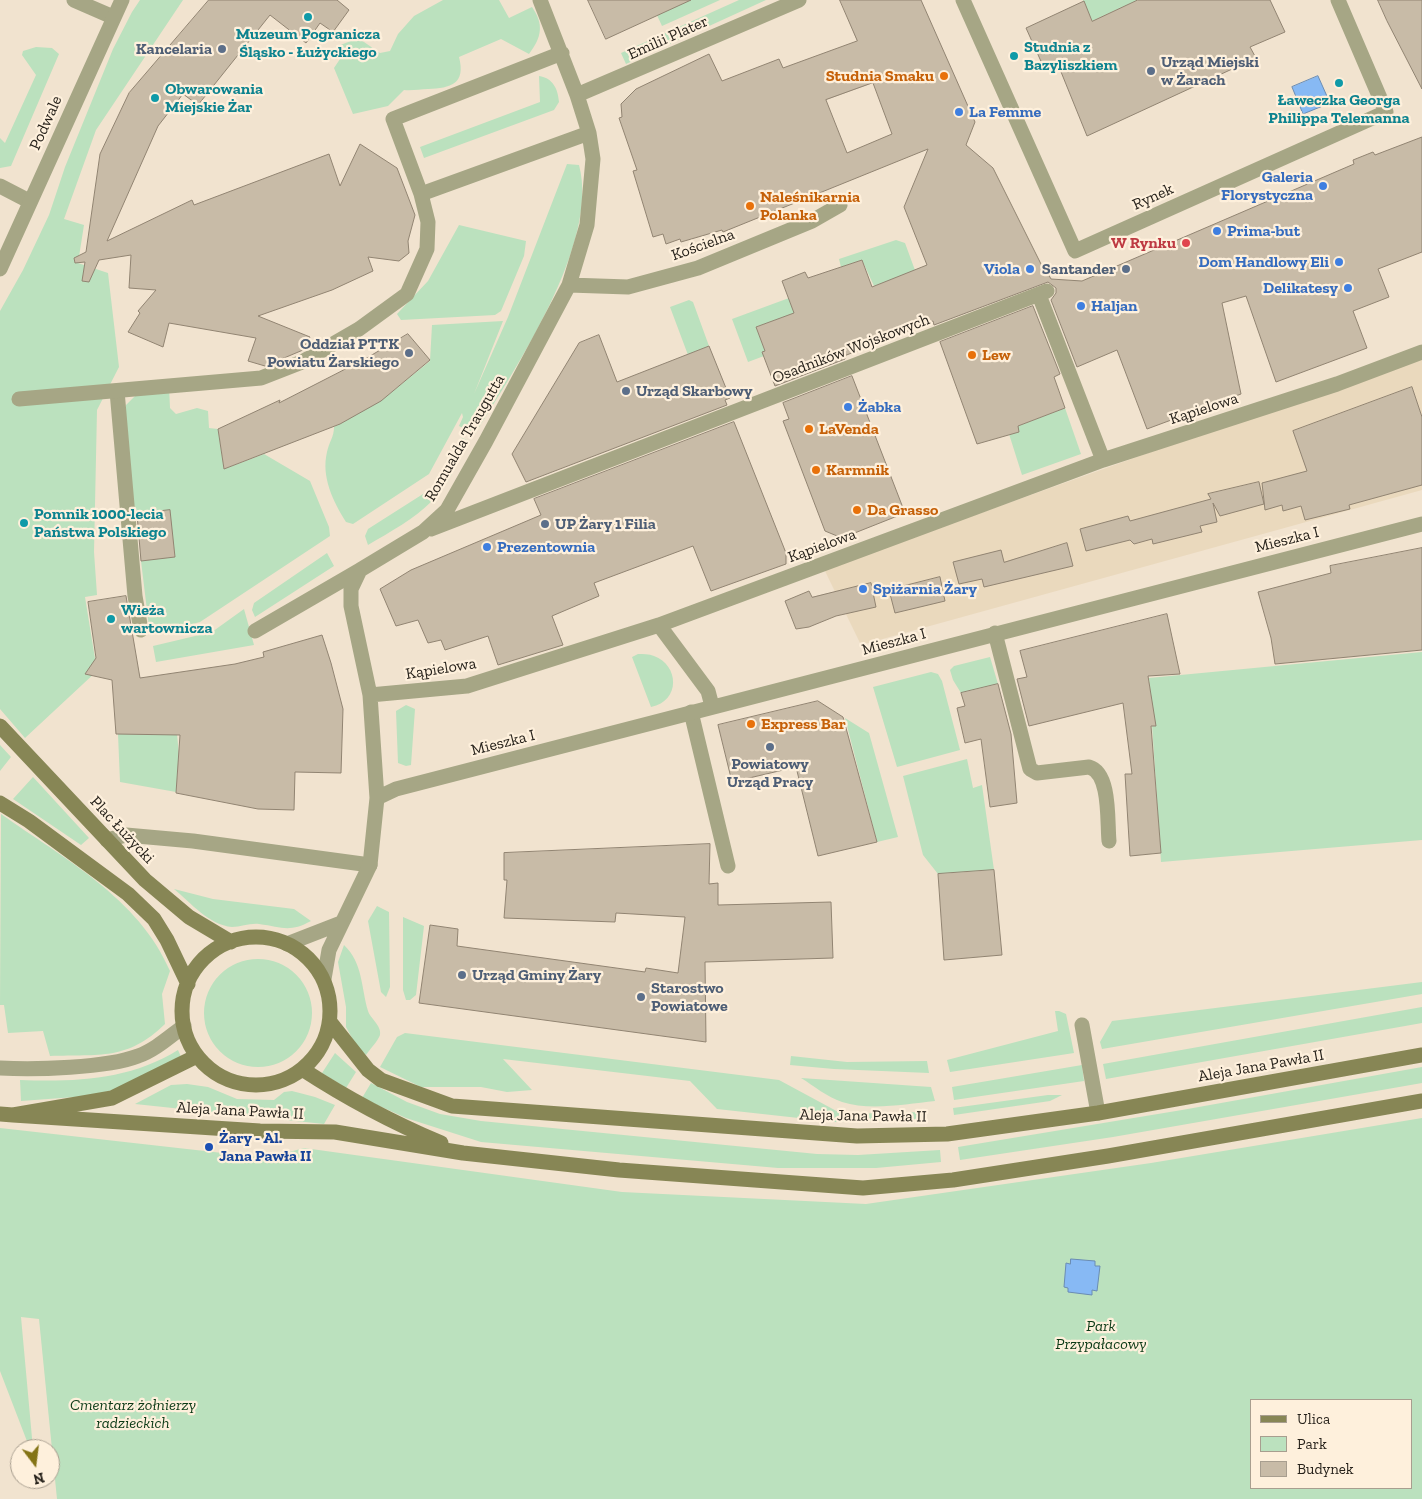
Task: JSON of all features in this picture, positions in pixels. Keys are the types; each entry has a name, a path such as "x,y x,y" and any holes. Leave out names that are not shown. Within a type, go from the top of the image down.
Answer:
{"street":[{"path":"74,0 113,17"},
{"name":"Podwale","path":"1,265 122,0"},
{"name":"Romualda Traugutta","path":"255,631 423,532 447,510 486,441 569,284 588,225 593,159 589,133 578,95 540,0"},
{"name":"Emilii Plater","path":"578,95 799,0"},
{"name":"Rynek","path":"963,0 1075,251 1386,112 1338,0"},
{"path":"19,399 261,378 302,362 359,329 407,294 427,249 428,222 393,119 562,53"},
{"path":"420,194 589,133"},
{"path":"0,186 30,201"},
{"name":"Kościelna","path":"569,284 628,287 698,268 812,221 840,205"},
{"name":"Osadników Wojskowych","path":"423,532 1043,293 1103,460"},
{"name":"Kąpielowa","path":"370,696 467,686 659,625 1103,460 1337,384 1422,352"},
{"path":"117,391 135,596 141,630"},
{"name":"Mieszka I","path":"377,798 396,789 712,706 1422,524"},
{"path":"324,980 329,950 370,865 377,798 370,696 351,606 351,589 360,570"},
{"path":"659,625 708,691 712,706"},
{"path":"995,633 1030,769 1037,773 1089,767 1096,769 1102,776 1105,786 1108,841"},
{"path":"691,712 728,866"},
{"name":"Plac Łużycki","path":"0,726 145,880 189,917 231,942"},
{"path":"0,803 30,821 128,894 154,919 167,940 188,984"},
{"path":"107,840 126,835 193,841 370,865"},
{"path":"287,944 341,923"},
{"path":"247,937 270,938 287,944 311,960 324,980 330,1001 330,1022 325,1040 315,1056 302,1069 282,1081 259,1085 235,1082 214,1072 197,1056 188,1040 184,1026 183,998 191,975 206,956 231,942 247,937"},
{"name":"Aleja Jana Pawła II","path":"330,1022 368,1070 381,1080 452,1106 857,1136 947,1134 1098,1112 1422,1055"},
{"path":"1082,1025 1098,1112"},
{"path":"0,1068 92,1065 125,1060 152,1049 184,1026"},
{"path":"7,1115 112,1098 197,1056"},
{"name":"Aleja Jana Pawła II","path":"302,1069 352,1101 398,1125 463,1153"},
{"name":"Aleja Jana Pawła II","path":"7,1115 260,1131 334,1132 463,1153 619,1170 863,1188 953,1180 1108,1156 1422,1101"}],"shaded area":[{"path":"1422,355 1422,490 861,645 824,569"}],"green space":[{"path":"140,0 183,0 96,130 64,219 84,225 78,263 108,273 119,367 97,410 94,552 97,595 85,597 97,671 25,738 0,709 0,311 23,270 49,215 65,167 113,49"},
{"path":"443,0 499,0 509,18 532,7 540,25 537,42 529,54 501,39 459,57 460,73 455,83 450,86 404,90 388,106 353,114 334,68 340,59 338,46 356,39 380,53 390,51 398,34 414,16"},
{"path":"650,0 720,0 662,26"},
{"path":"739,0 766,0 626,64 621,53"},
{"path":"1083,0 1138,0 1092,21"},
{"path":"36,47 52,48 59,54 11,166 0,168 0,138 5,143 36,75 22,55 23,51"},
{"path":"539,76 548,79 556,89 559,102 554,110 424,158 420,147 540,102"},
{"path":"567,164 579,165 582,196 577,231 566,267 531,341 492,407 475,434 459,426 463,417 462,413 429,474 353,524 346,522 337,506 327,480 327,452 334,427 388,395 430,361 432,325 503,321 474,394 508,317"},
{"path":"459,225 526,241 524,256 501,311 495,315 401,320 397,314 428,281"},
{"path":"896,240 905,243 916,273 874,286 862,260 841,267 839,259"},
{"path":"789,298 795,313 756,327 765,351 762,352 764,356 748,362 732,319"},
{"path":"689,300 693,302 709,346 688,355 670,307"},
{"path":"169,386 170,408 176,414 197,408 208,411 209,428 218,429 224,469 264,454 310,481 329,527 330,536 200,622 150,635 141,561 175,556 169,511 135,514 124,414 126,405 139,392"},
{"path":"1065,408 1081,454 1022,475 1009,434 1018,426"},
{"path":"462,438 469,441 438,495 410,519 368,545 365,536 368,529 434,487 446,472"},
{"path":"327,553 334,566 255,617 252,610 254,603"},
{"path":"244,609 254,645 156,662 153,646 212,632"},
{"path":"1422,652 1422,840 1161,862 1149,678"},
{"path":"638,654 652,655 662,661 672,675 672,691 668,698 651,707 632,657"},
{"path":"990,657 998,684 961,693 953,680 950,670 954,666"},
{"path":"931,672 938,674 942,681 960,750 897,767 873,687"},
{"path":"406,705 415,709 411,765 406,766 398,763 396,711"},
{"path":"845,718 869,733 898,837 877,842"},
{"path":"118,734 177,734 179,755 176,792 120,782"},
{"path":"0,745 11,757 0,771"},
{"path":"967,759 973,788 982,785 994,870 938,874 923,855 903,776"},
{"path":"33,777 89,838 81,845 13,799"},
{"path":"1,814 97,882 139,922 156,945 170,971 162,994 165,1024 151,1036 125,1050 112,1053 50,1056 43,1031 8,1033 4,1005 0,1005"},
{"path":"174,889 213,899 294,909 311,921 291,928 256,924 232,927 208,918"},
{"path":"377,906 389,912 390,987 386,997 381,992 368,921"},
{"path":"403,917 424,926 416,995 410,1000 406,1000 403,990"},
{"path":"344,945 358,967 368,1011 378,1025 380,1032 378,1040 366,1055 357,1047 346,1027 346,1007 338,962"},
{"path":"258,959 268,960 288,968 296,975 303,983 311,1003 311,1023 303,1043 296,1051 288,1058 268,1066 258,1067 248,1066 228,1058 220,1051 213,1043 205,1023 204,1013 205,1003 213,983 220,975 228,968 248,960"},
{"path":"1422,982 1422,994 1102,1049 1100,1042 1112,1021"},
{"path":"1422,1007 1422,1023 1106,1079 1103,1064"},
{"path":"1055,1011 1066,1014 1074,1053 950,1072 947,1060 1058,1031"},
{"path":"405,1033 779,1080 842,1114 925,1112 925,1119 835,1122 717,1109 690,1081 503,1059 532,1090 507,1092 481,1087 421,1087 380,1067 397,1037"},
{"path":"178,1050 182,1059 113,1090 89,1096 21,1101 20,1080 102,1077 141,1068"},
{"path":"335,1053 356,1072 346,1088 322,1073"},
{"path":"791,1056 847,1062 927,1061 929,1073 790,1065"},
{"path":"1082,1065 1084,1081 954,1100 952,1087"},
{"path":"1422,1067 1422,1083 1113,1137 960,1160 958,1147 1182,1110"},
{"path":"801,1078 931,1087 935,1101 888,1106 853,1105 831,1097"},
{"path":"371,1083 407,1102 440,1114 481,1121 817,1154 858,1155 940,1150 941,1162 876,1168 778,1168 481,1142 406,1118 362,1098"},
{"path":"187,1084 208,1087 237,1099 274,1100 284,1092 292,1091 335,1105 324,1124 135,1104 171,1085"},
{"path":"1048,1095 1062,1095 1050,1101 954,1115 953,1108"},
{"name":"Park Przypałacowy","path":"1422,1118 1422,1499 57,1499 56,1489 60,1489 60,1439 51,1439 39,1319 21,1317 32,1439 26,1439 0,1371 0,1128 267,1158 304,1148 622,1192 866,1204 1151,1163"}],"water":[{"path":"1318,76 1330,103 1303,114 1292,87"},
{"path":"1071,1259 1095,1261 1095,1266 1100,1266 1097,1291 1092,1290 1092,1295 1068,1292 1068,1288 1064,1287 1066,1263 1070,1264"}],"building":[{"path":"209,0 337,0 349,10 333,32 320,23 306,43 270,15 198,105 183,94 158,126 107,241 192,200 194,205 329,154 340,186 360,144 397,168 415,215 408,241 409,253 399,261 368,257 373,271 332,290 258,316 310,337 303,350 265,366 248,361 256,338 169,323 163,347 128,332 140,313 138,311 156,290 129,288 131,255 99,260 89,282 82,281 85,262 75,263 74,258 86,252 100,154 129,93"},
{"path":"588,0 691,0 606,39"},
{"path":"840,0 921,0 975,122 966,145 993,168 1044,270 1046,270 1051,279 1082,281 1354,164 1353,160 1373,152 1375,155 1422,137 1422,252 1378,269 1389,297 1353,311 1367,348 1276,382 1246,296 1222,303 1241,394 1147,429 1117,350 1077,367 1051,300 1056,293 1056,288 1048,282 934,325 933,321 844,356 845,359 775,386 762,352 765,351 756,327 794,313 782,281 805,272 808,278 862,260 872,287 927,265 904,207 928,149 723,232 722,230 681,242 680,239 666,244 663,234 653,237 633,171 637,170 619,118 622,117 621,104 636,89 709,54 722,81 779,59 783,68 857,41","holes":["873,83 892,134 847,153 826,100"]},
{"name":"Urząd Miejski w Żarach","path":"1138,0 1270,0 1285,32 1250,47 1256,58 1087,136 1057,62 1044,68 1026,28 1084,1 1092,21"},
{"path":"1378,0 1422,0 1422,89 1387,21"},
{"path":"1033,306 1060,374 1054,377 1065,408 1018,426 1019,432 977,444 940,342"},
{"path":"408,334 430,360 381,401 340,424 224,469 218,429 280,400 279,403 365,359"},
{"path":"599,335 617,382 709,346 730,398 725,400 727,405 526,482 512,454 579,343"},
{"path":"852,376 905,513 842,538 825,531 783,421 789,419 783,403"},
{"path":"1412,387 1422,417 1422,485 1349,505 1350,509 1305,520 1301,506 1283,511 1282,505 1265,510 1262,483 1307,471 1293,431"},
{"path":"734,422 786,553 786,564 711,591 693,546 594,583 599,596 552,616 563,645 498,665 488,636 445,650 441,640 428,643 418,620 396,626 380,589 411,570 541,515 534,499"},
{"path":"1259,482 1264,504 1220,516 1213,503 1217,522 1200,526 1202,532 1153,544 1152,539 1134,544 1130,540 1086,551 1080,529 1128,516 1130,521 1211,499 1208,494"},
{"path":"170,510 175,557 141,561 137,514"},
{"path":"1067,543 1073,566 984,587 982,579 959,584 953,562 1001,550 1004,562"},
{"path":"1422,548 1422,650 1275,664 1271,638 1258,592 1331,573 1330,566"},
{"path":"940,577 945,601 895,613 889,590"},
{"path":"871,583 876,607 836,616 809,627 796,629 785,601 809,591 812,597"},
{"path":"126,596 140,678 235,664 264,657 263,652 322,635 343,709 341,773 295,772 294,810 258,809 176,793 180,735 116,734 112,680 85,674 96,658 88,602"},
{"path":"1167,614 1180,674 1148,676 1156,726 1151,726 1161,853 1130,856 1125,774 1132,774 1123,703 1029,726 1017,679 1027,677 1020,651"},
{"path":"998,684 1011,734 1017,803 990,807 981,739 965,743 957,708 965,706 961,693"},
{"path":"818,701 843,717 877,842 818,856 796,767 732,782 718,725"},
{"path":"710,844 709,884 718,883 718,905 831,902 833,958 705,962 706,1042 419,1003 430,925 458,929 457,946 645,972 646,968 678,973 685,917 616,913 615,922 504,918 507,880 504,880 504,853"},
{"path":"994,870 1002,955 944,960 938,874"}],"place":[{"name":"Muzeum Pogranicza Śląsko - Łużyckiego","path":"308,17"},
{"name":"Kancelaria","path":"222,49"},
{"name":"Studnia z Bazyliszkiem","path":"1014,56"},
{"name":"Urząd Miejski w Żarach","path":"1151,71"},
{"name":"Studnia Smaku","path":"944,76"},
{"name":"Ławeczka Georga Philippa Telemanna","path":"1339,83"},
{"name":"Obwarowania Miejskie Żar","path":"155,98"},
{"name":"La Femme","path":"959,112"},
{"name":"Galeria Florystyczna","path":"1323,186"},
{"name":"Naleśnikarnia Polanka","path":"750,206"},
{"name":"Prima-but","path":"1217,231"},
{"name":"W Rynku","path":"1186,243"},
{"name":"Dom Handlowy Eli","path":"1339,262"},
{"name":"Viola","path":"1030,269"},
{"name":"Santander","path":"1126,269"},
{"name":"Delikatesy","path":"1348,288"},
{"name":"Haljan","path":"1081,306"},
{"name":"Oddział PTTK Powiatu Żarskiego","path":"409,353"},
{"name":"Lew","path":"972,355"},
{"name":"Urząd Skarbowy","path":"626,391"},
{"name":"Żabka","path":"848,407"},
{"name":"LaVenda","path":"809,429"},
{"name":"Karmnik","path":"816,470"},
{"name":"Da Grasso","path":"857,510"},
{"name":"Pomnik 1000-lecia Państwa Polskiego","path":"24,523"},
{"name":"UP Żary 1 Filia","path":"545,524"},
{"name":"Prezentownia","path":"487,547"},
{"name":"Spiżarnia Żary","path":"863,589"},
{"name":"Wieża wartownicza","path":"111,619"},
{"name":"Express Bar","path":"751,724"},
{"name":"Powiatowy Urząd Pracy","path":"770,747"},
{"name":"Urząd Gminy Żary","path":"462,975"},
{"name":"Starostwo Powiatowe","path":"641,997"},
{"name":"Żary - Al. Jana Pawła II","path":"209,1147"}],"park label":[{"name":"Cmentarz żołnierzy radzieckich","path":"133,1414"}]}
